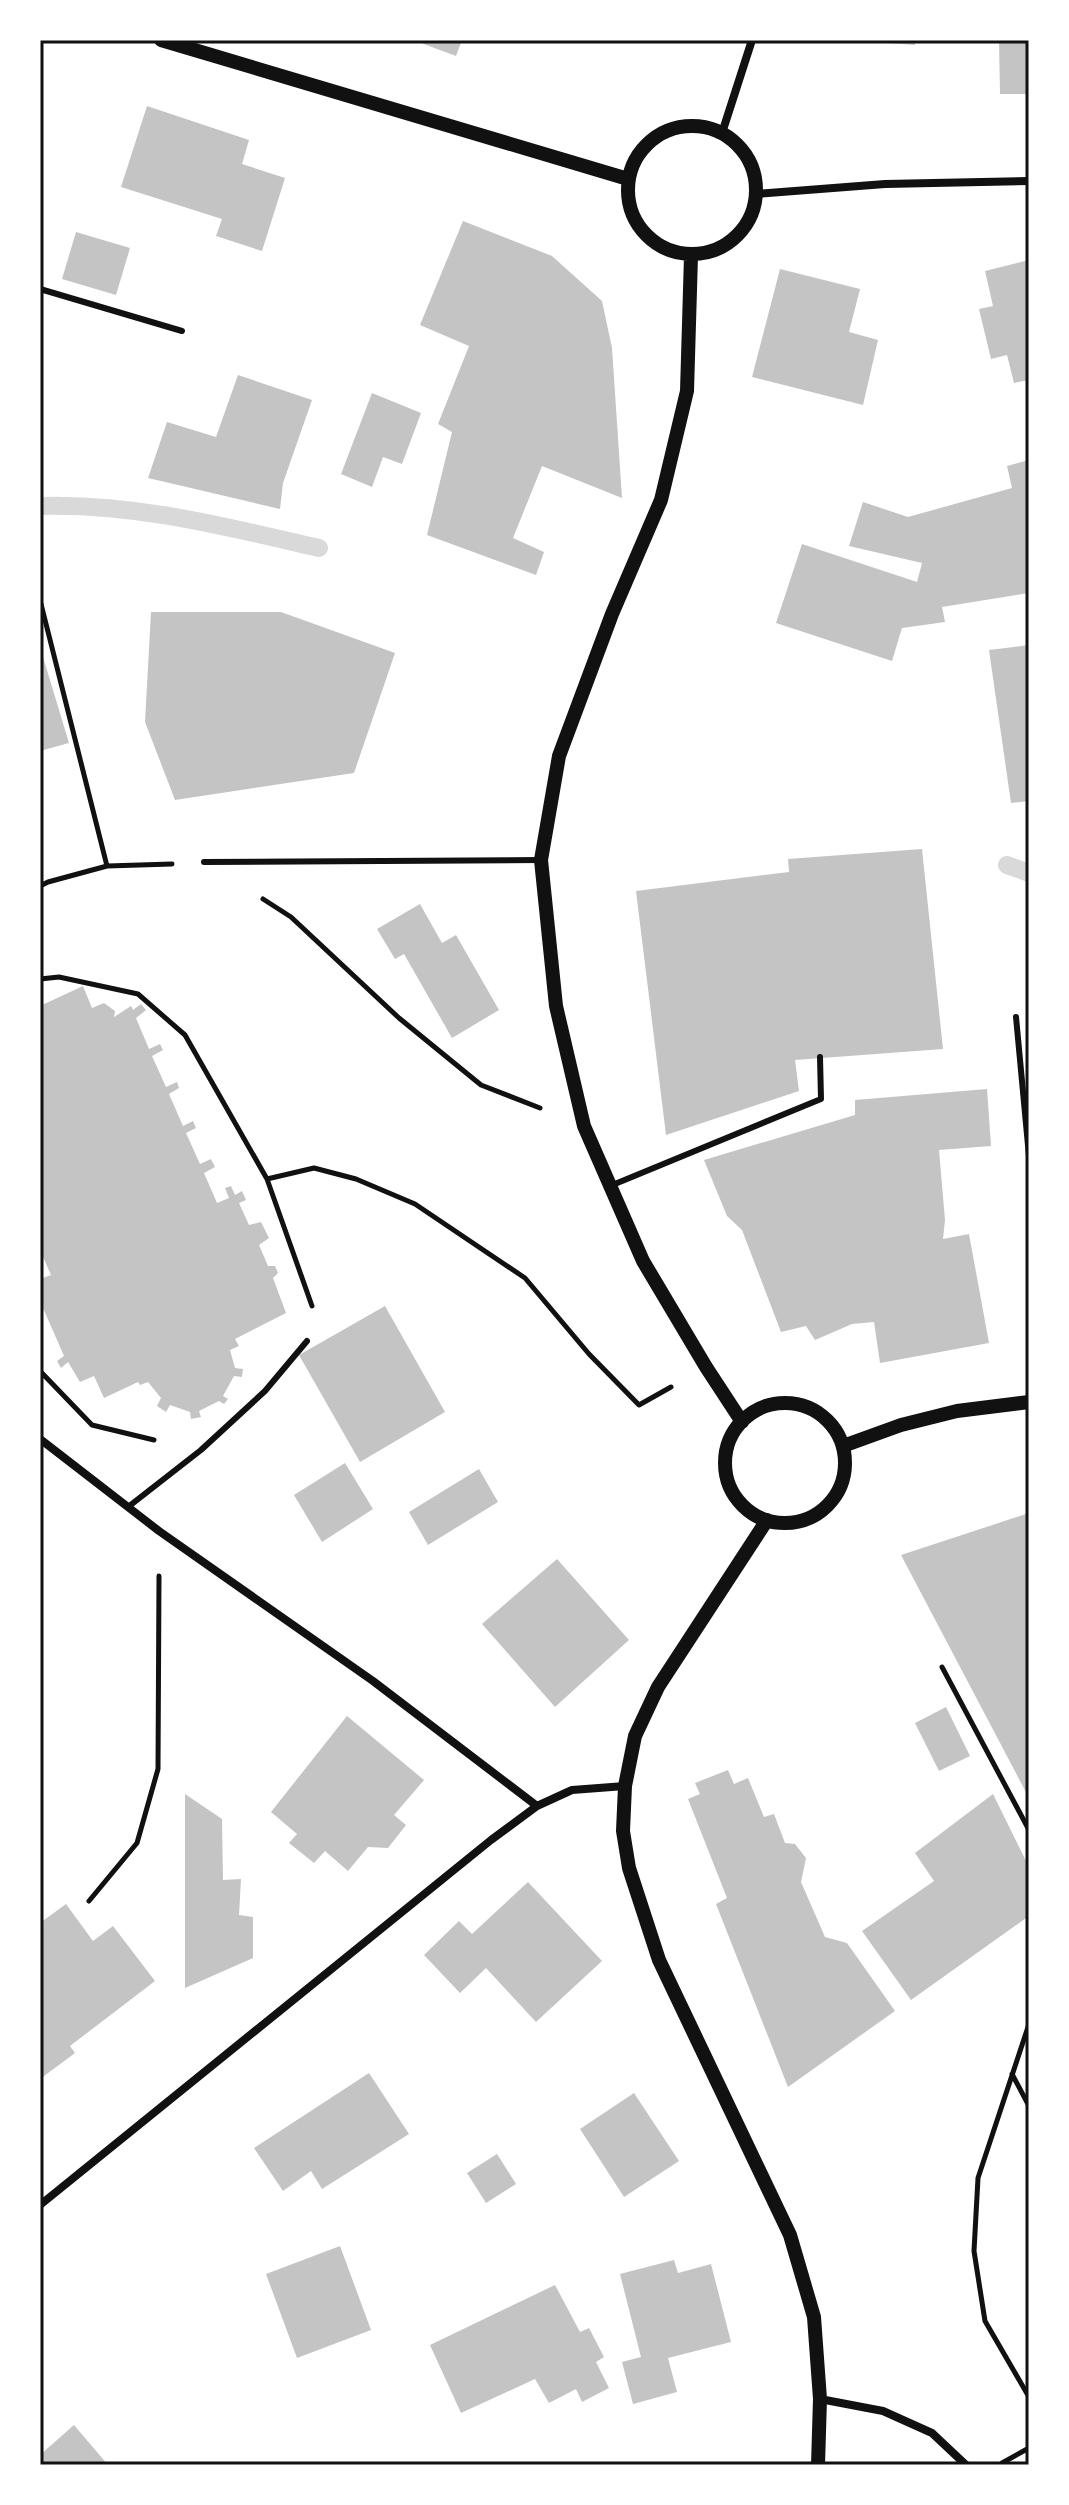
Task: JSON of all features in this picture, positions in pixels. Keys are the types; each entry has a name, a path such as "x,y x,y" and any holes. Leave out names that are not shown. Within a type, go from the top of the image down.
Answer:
{"street":[{"path":"161,40 628,179"},
{"path":"722,133 752,40"},
{"path":"682,126 703,126 722,133 737,143 749,158 757,194 753,213 743,231 728,244 711,252 691,256 670,252 650,240 636,223 629,202 628,179 635,160 647,143 664,132 682,126"},
{"path":"757,194 885,184 1029,181"},
{"path":"691,256 687,391 661,500 612,614 559,756 541,860 556,1006 584,1126 643,1261 742,1422"},
{"path":"843,1446 901,1425 957,1411 1029,1402"},
{"path":"793,1403 824,1417 843,1446 845,1464 842,1482 823,1509 811,1518 796,1522 767,1520 744,1506 729,1484 728,1444 742,1422 760,1408 793,1403"},
{"path":"40,1439 159,1531 373,1681 537,1806"},
{"path":"767,1520 658,1687 635,1736 625,1786 623,1831 629,1868 659,1960 790,2235 814,2317 820,2399 818,2465"},
{"path":"40,2205 537,1806 572,1790 625,1786"},
{"path":"820,2399 883,2411 932,2433 966,2465"}],"lane":[{"path":"40,289 182,331"},
{"path":"204,862 541,860"},
{"path":"1016,1017 1029,1156"},
{"path":"610,1186 821,1099 820,1057"},
{"path":"128,1507 201,1450 265,1391 307,1341"}],"path":[{"path":"40,600 107,866"},
{"path":"40,886 107,866 204,862 291,917 399,1018 481,1085 584,1126"},
{"path":"40,979 59,977 138,994 185,1035 267,1179 315,1313 307,1341"},
{"path":"267,1179 314,1168 356,1179 415,1204 525,1278 589,1354 639,1405 706,1367"},
{"path":"40,1371 92,1425 201,1450"},
{"path":"89,1901 137,1843 158,1769 159,1531"},
{"path":"942,1667 1029,1830"},
{"path":"1029,2024 978,2178 974,2251 985,2321 1029,2397"},
{"path":"1011,2073 1029,2106"},
{"path":"998,2465 1029,2448"}],"building":[{"path":"413,40 462,40 456,56"},
{"path":"874,40 916,40 915,45"},
{"path":"999,40 1029,40 1029,94 1000,94"},
{"path":"147,106 249,140 242,164 285,178 262,251 216,236 222,219 121,187"},
{"path":"463,221 552,256 602,301 612,348 622,498 542,466 513,538 544,552 536,575 427,535 452,432 438,424 469,346 420,325"},
{"path":"76,232 130,248 116,295 62,279"},
{"path":"1029,260 1029,380 1014,383 1007,355 991,359 979,309 993,306 985,271"},
{"path":"780,269 860,289 849,332 878,340 863,405 752,377"},
{"path":"238,375 312,400 283,483 280,509 148,478 167,422 216,437"},
{"path":"372,393 421,413 402,464 383,457 372,487 341,474"},
{"path":"1029,460 1029,593 942,607 945,622 902,628 892,661 776,623 802,544 917,582 922,563 849,546 863,502 908,517 1012,488 1007,466"},
{"path":"151,612 281,612 395,653 354,773 175,800 145,722"},
{"path":"1029,645 1029,801 1011,803 989,650"},
{"path":"40,647 69,743 40,751"},
{"path":"922,849 943,1049 795,1060 799,1091 666,1135 636,891 789,872 788,859"},
{"path":"420,904 442,943 456,935 499,1010 452,1038 404,954 395,959 377,929"},
{"path":"83,986 92,1008 104,1003 115,1011 114,1017 131,1006 133,1010 141,1004 146,1010 136,1018 149,1049 160,1044 163,1050 152,1056 166,1087 177,1082 179,1088 169,1094 183,1126 193,1121 196,1128 186,1133 200,1164 211,1159 215,1167 204,1173 217,1203 229,1198 225,1188 231,1186 235,1195 242,1191 246,1200 239,1203 249,1225 261,1222 269,1238 259,1245 268,1266 275,1266 278,1273 273,1278 286,1313 235,1339 239,1346 230,1350 235,1368 243,1369 242,1377 234,1376 223,1396 228,1399 224,1404 219,1401 199,1411 201,1417 191,1419 190,1412 170,1405 166,1412 157,1406 161,1398 148,1382 140,1385 138,1382 104,1398 94,1376 80,1382 68,1362 61,1368 57,1361 64,1356 40,1301 40,1279 51,1275 40,1250 40,1006"},
{"path":"987,1089 991,1146 939,1150 945,1220 943,1239 969,1234 989,1343 880,1363 874,1322 852,1324 815,1340 806,1326 781,1332 742,1230 727,1216 704,1160 855,1115 855,1100"},
{"path":"385,1306 445,1412 360,1462 299,1355"},
{"path":"345,1463 373,1509 322,1542 294,1495"},
{"path":"479,1469 498,1502 428,1545 409,1512"},
{"path":"1029,1513 1029,1798 901,1555"},
{"path":"557,1559 629,1640 555,1707 482,1624"},
{"path":"946,1707 970,1756 939,1771 915,1723"},
{"path":"347,1716 424,1780 394,1815 406,1825 388,1848 368,1847 348,1871 325,1851 314,1863 289,1843 297,1834 271,1812"},
{"path":"728,1770 734,1784 748,1778 764,1817 774,1814 785,1843 795,1844 806,1858 801,1882 825,1937 847,1943 895,2011 788,2087 716,1904 727,1898 688,1799 700,1794 695,1783"},
{"path":"185,1794 222,1819 223,1880 241,1879 239,1915 253,1917 253,1958 185,1988"},
{"path":"993,1794 1029,1867 1029,1916 911,2000 862,1931 934,1881 915,1853"},
{"path":"528,1882 602,1961 536,2022 486,1968 460,1993 424,1955 459,1921 472,1934"},
{"path":"66,1904 93,1941 113,1926 155,1981 70,2046 75,2053 40,2079 40,1923"},
{"path":"369,2073 409,2134 322,2189 311,2171 283,2191 254,2148"},
{"path":"634,2093 679,2161 624,2197 580,2129"},
{"path":"497,2154 516,2184 486,2203 467,2173"},
{"path":"340,2246 371,2330 297,2358 266,2274"},
{"path":"674,2260 678,2273 711,2264 731,2342 668,2358 677,2392 633,2404 622,2362 641,2357 620,2274"},
{"path":"555,2285 580,2332 589,2328 604,2357 596,2362 609,2388 582,2402 576,2389 549,2403 535,2379 461,2413 430,2345"},
{"path":"74,2425 108,2465 40,2465 40,2455"}],"waterway":[{"path":"40,506 146,512 319,548"},
{"path":"1007,865 1029,873"}]}
